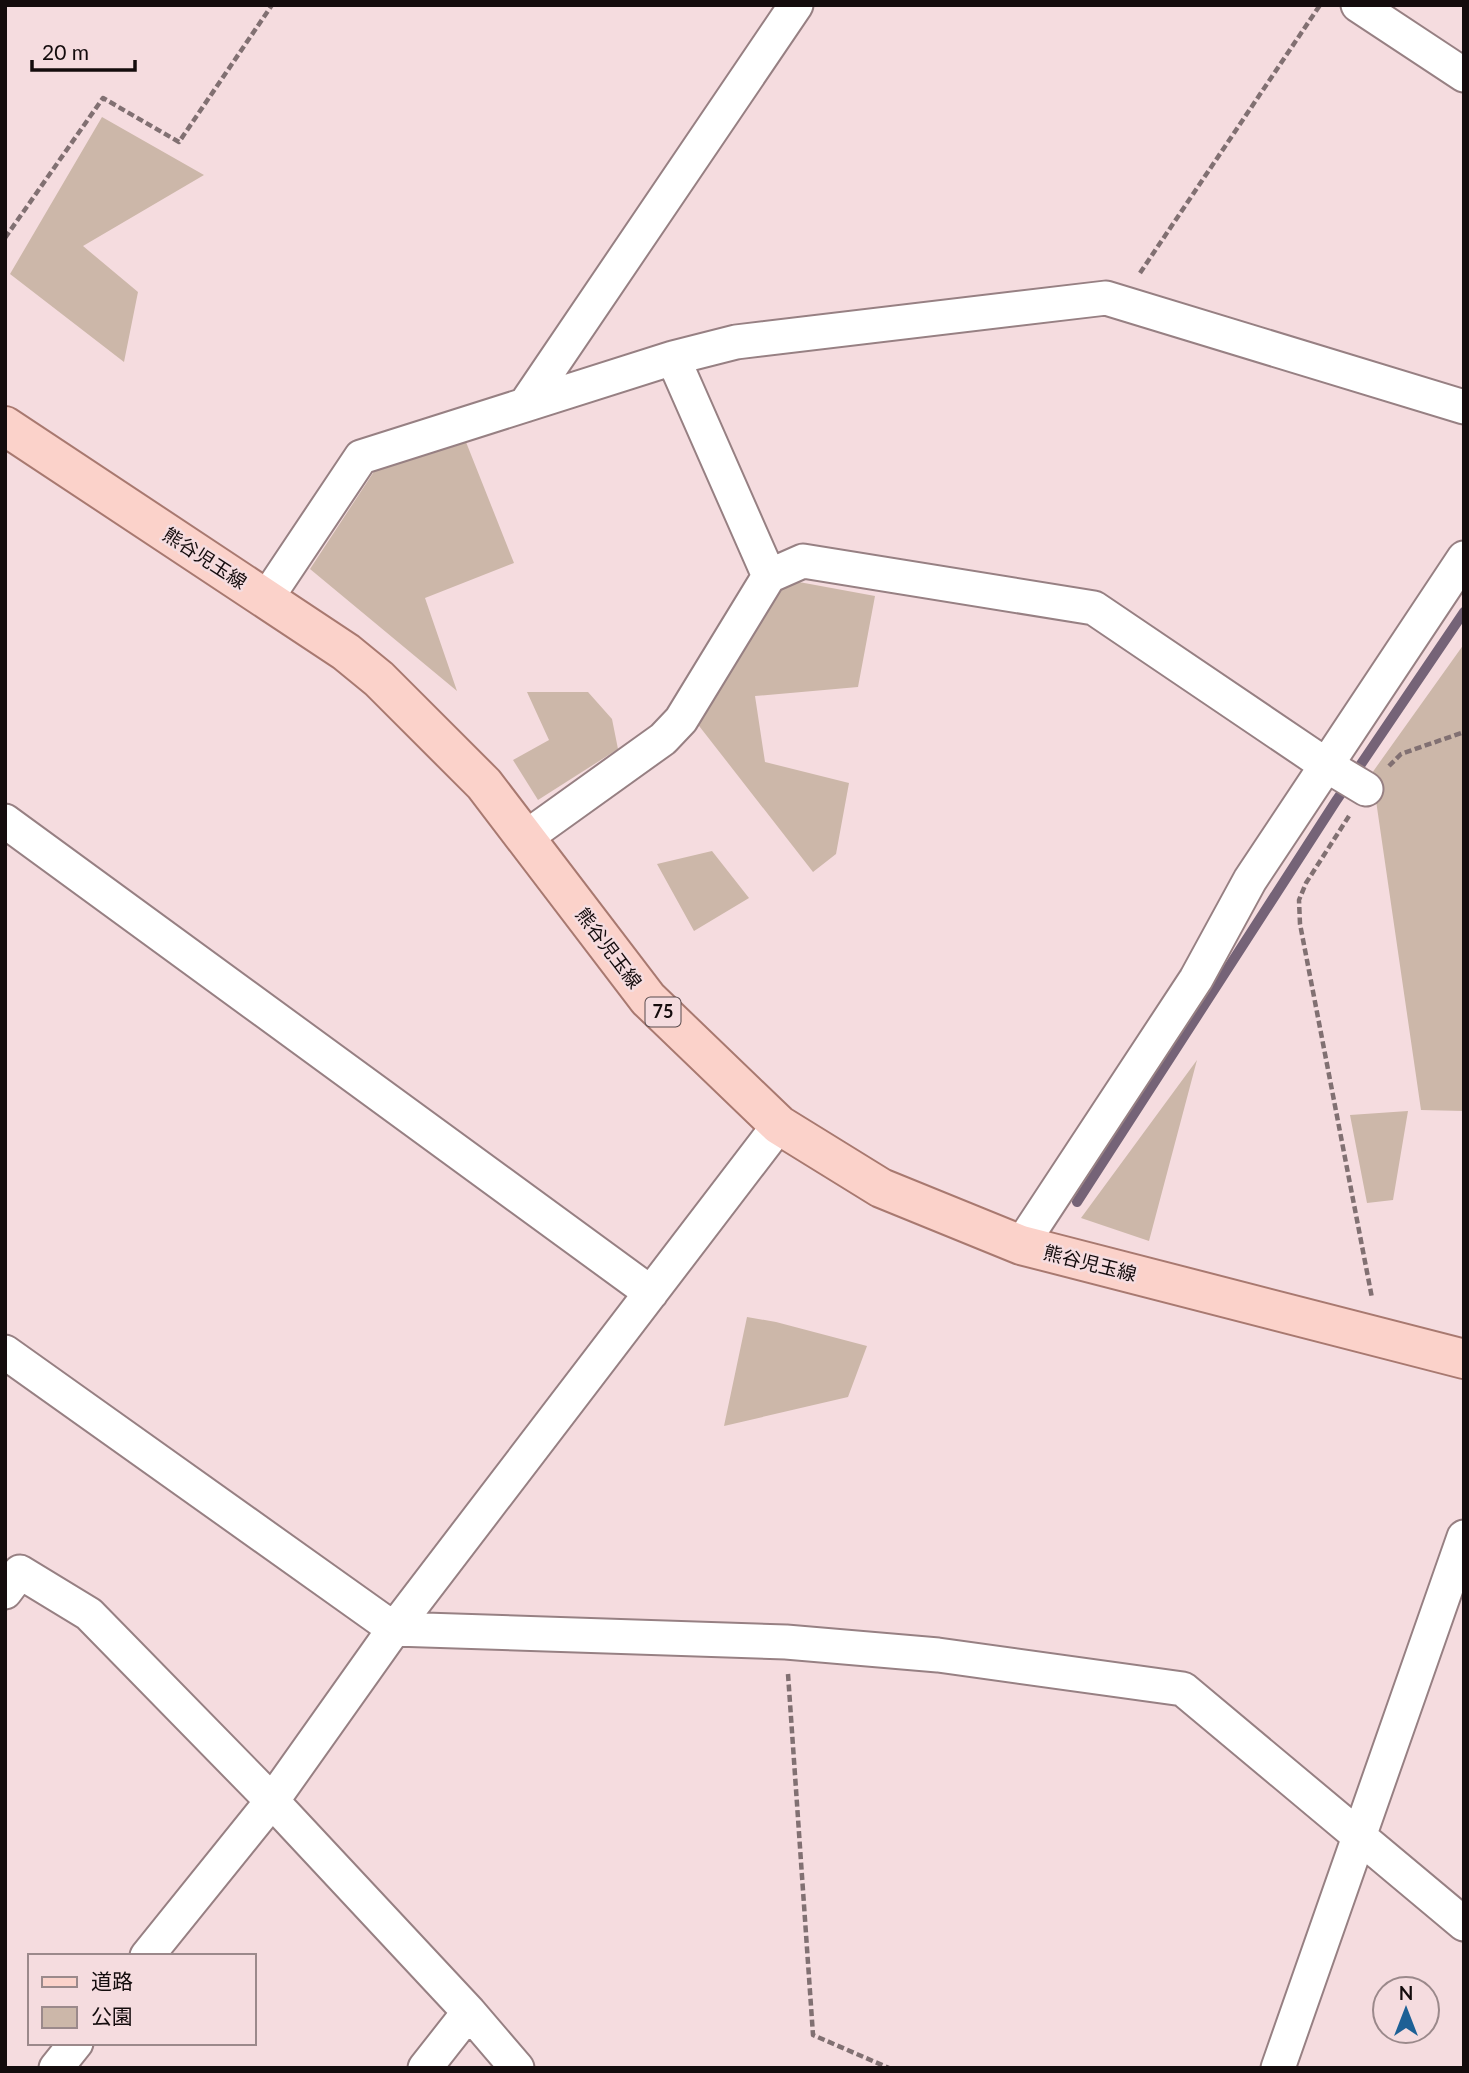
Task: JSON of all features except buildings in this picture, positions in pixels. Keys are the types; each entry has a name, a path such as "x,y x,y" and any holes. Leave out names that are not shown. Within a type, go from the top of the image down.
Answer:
{"main road":[{"name":"熊谷児玉線","path":"5,426 346,652 379,679 484,784 648,999 779,1125 881,1188 1021,1245 1464,1359"}],"street":[{"path":"525,405 796,5"},
{"path":"1358,5 1464,75"},
{"path":"266,599 361,457 673,358 736,342 1106,298 1464,407"},
{"path":"673,358 769,576"},
{"path":"1021,1245 1196,979 1250,880 1464,558"},
{"path":"525,838 663,739 681,720 769,576 803,561 1094,608 1326,765 1366,789"},
{"path":"5,821 651,1293"},
{"path":"149,1954 272,1801 394,1629 779,1125"},
{"path":"5,1352 394,1629 786,1642 938,1655 1183,1689 1464,1924"},
{"path":"1278,2068 1464,1537"},
{"path":"5,1592 20,1572 89,1614 272,1801 469,2012 517,2068"},
{"path":"425,2068 469,2012"},
{"path":"56,2068 74,2045"}],"path":[{"path":"5,238 103,98 179,142 272,5"},
{"path":"1120,303 1320,5"},
{"path":"1379,1336 1300,925 1300,900 1306,883 1366,789 1401,754 1464,732"},
{"path":"786,1642 813,2035 889,2068"}],"green space":[{"path":"102,117 204,175 83,246 138,292 124,362 10,274"},
{"path":"464,437 514,563 425,598 457,691 310,569 375,470"},
{"path":"788,580 875,596 858,687 755,696 765,762 849,783 836,854 813,872 696,722 768,598"},
{"path":"1464,644 1464,1111 1421,1110 1372,773"},
{"path":"527,692 588,692 612,719 618,749 538,800 513,760 549,740"},
{"path":"712,851 749,898 694,931 657,864"},
{"path":"1197,1060 1149,1241 1081,1218"},
{"path":"1408,1111 1393,1200 1367,1203 1350,1115"},
{"path":"747,1317 867,1346 848,1397 724,1426"}],"waterway":[{"path":"1077,1202 1336,801 1464,612"}]}
